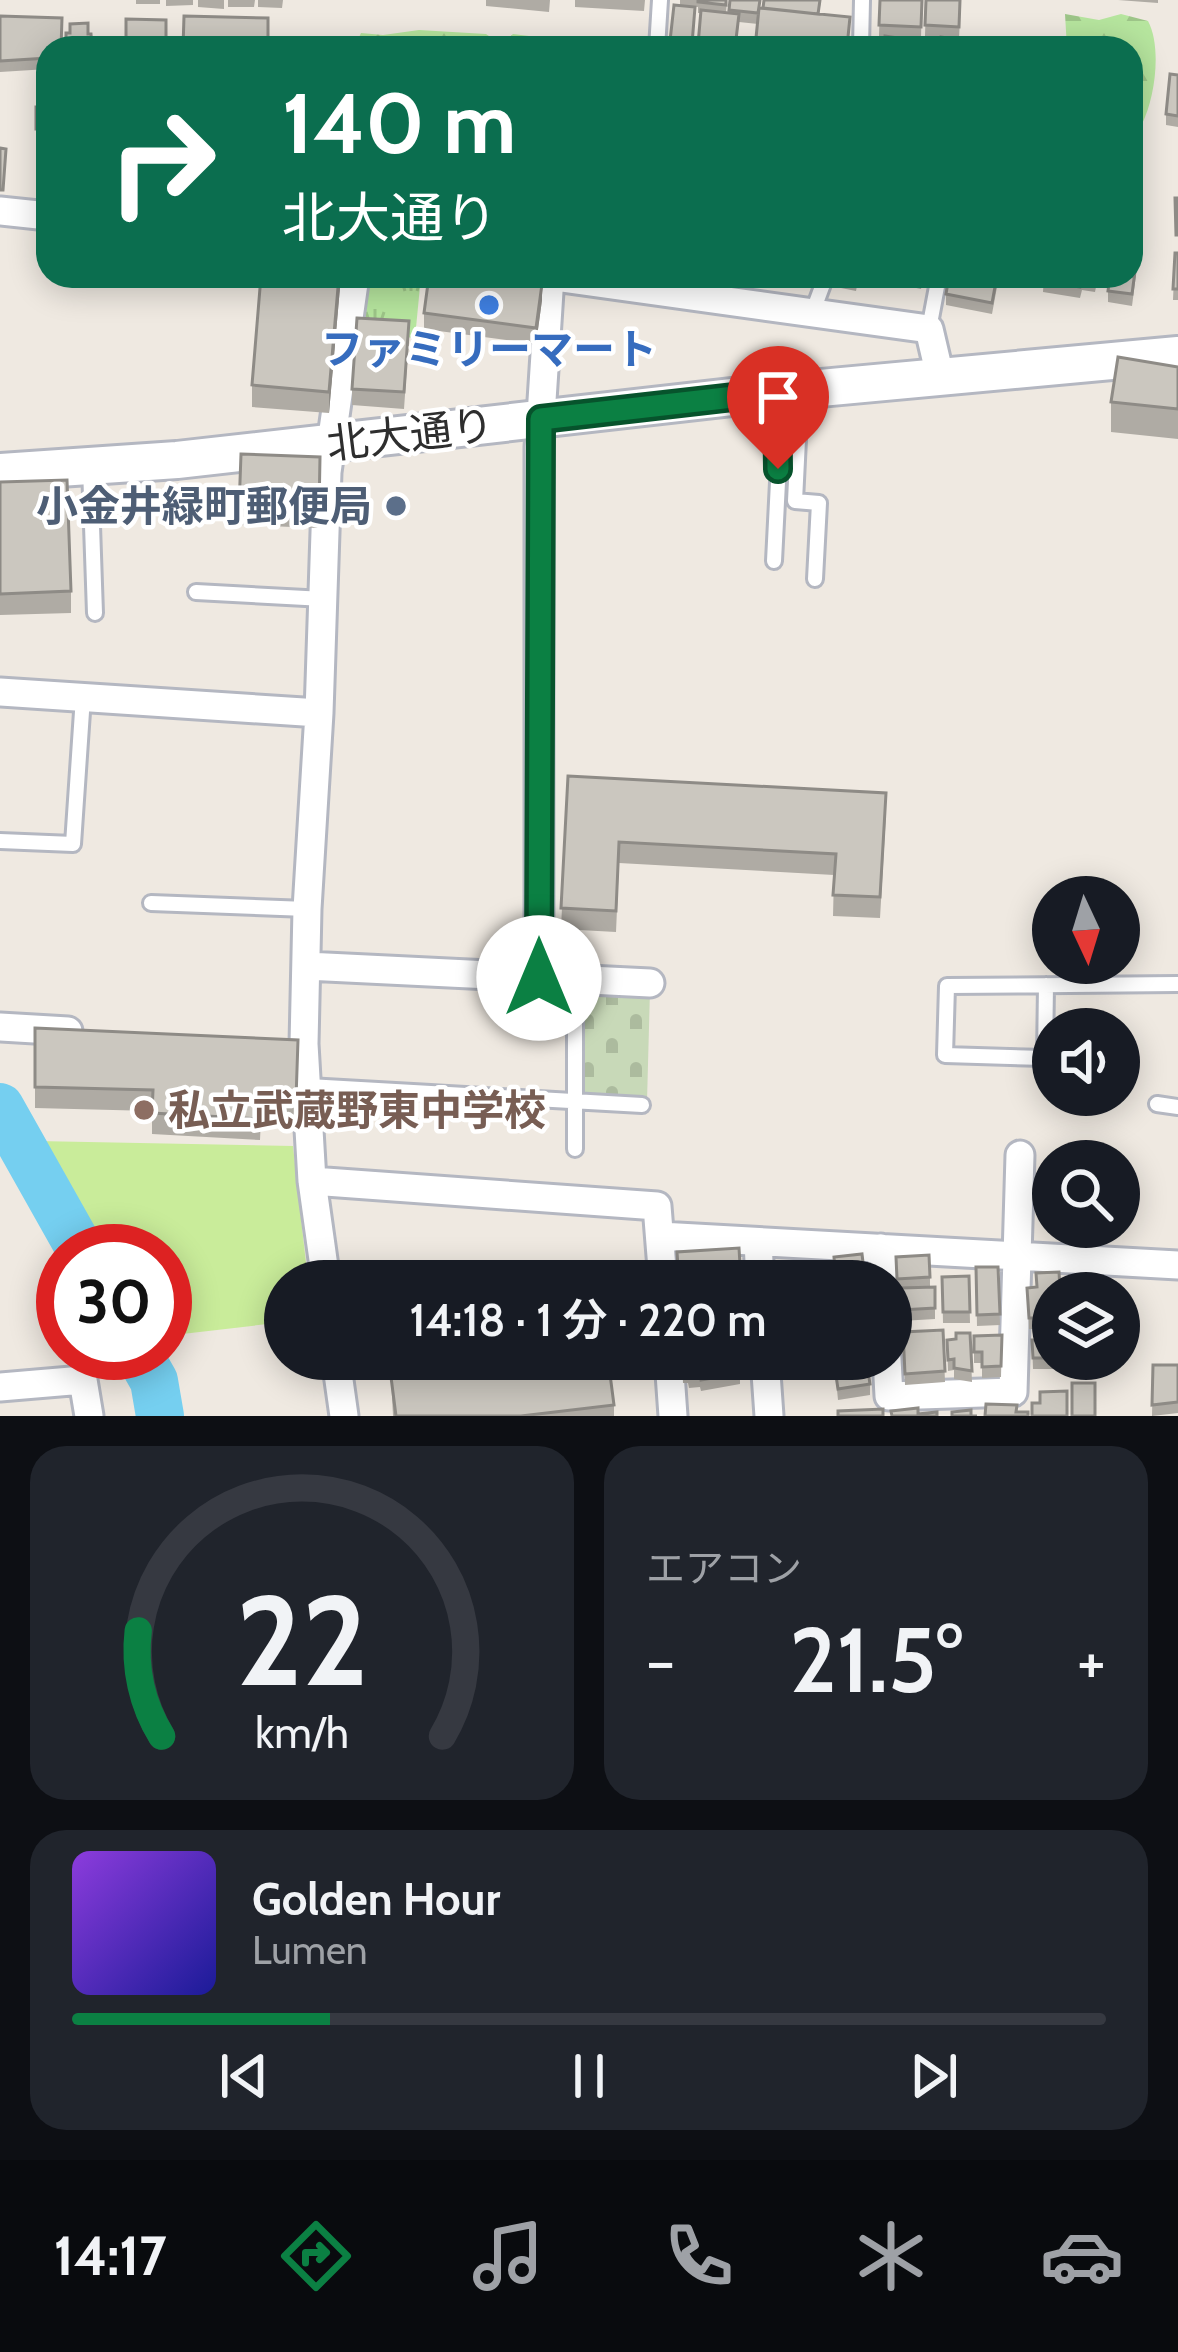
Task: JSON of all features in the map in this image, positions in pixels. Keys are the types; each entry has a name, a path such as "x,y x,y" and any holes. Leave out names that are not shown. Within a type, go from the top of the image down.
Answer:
{"street":[{"path":"0,212 36,215"},
{"path":"323,1260 308,1086 292,1043 306,966 331,443 354,288"},
{"path":"539,978 541,419 548,288"},
{"path":"673,288 929,329 940,376"},
{"name":"北大通り","path":"0,472 331,443 787,391 1178,355"},
{"path":"0,692 320,713"},
{"path":"306,966 650,983"},
{"path":"0,1027 93,1032"},
{"path":"888,1380 889,1396 1013,1392 1020,1155"},
{"path":"313,1180 657,1207 662,1260"},
{"path":"660,1236 1178,1265"},
{"path":"758,1242 759,1260"},
{"path":"881,1248 882,1260"},
{"path":"0,1388 83,1380 89,1416"},
{"path":"339,1380 344,1416"},
{"path":"671,1380 674,1416"},
{"path":"766,1380 769,1416"}],"lane":[{"path":"658,36 660,0"},
{"path":"861,36 862,0"},
{"path":"813,311 822,288"},
{"path":"929,329 937,288"},
{"path":"774,561 787,391"},
{"path":"787,391 800,419 794,501 819,503 815,579"},
{"path":"90,466 95,614"},
{"path":"196,592 324,599"},
{"path":"0,841 73,844 83,697"},
{"path":"151,903 307,909"},
{"path":"575,980 575,1149"},
{"path":"1046,985 1045,1058 945,1055 947,986 1046,985 1178,984"},
{"path":"308,1086 642,1105"},
{"path":"1157,1104 1178,1107"}],"green space":[{"path":"1065,14 1099,20 1121,14 1148,21 1155,44 1155,72 1143,121 1143,36 1066,36"},
{"path":"419,30 489,36 360,36"},
{"path":"355,288 420,288 415,338 351,332"},
{"path":"582,989 650,990 647,1102 585,1095"},
{"path":"36,1141 293,1146 306,1260 264,1260 264,1324 192,1333 192,1224 81,1224"}],"building":[{"path":"726,0 726,5 698,2"},
{"path":"730,0 760,0 758,13 729,10"},
{"path":"764,0 820,0 818,14 763,8"},
{"path":"880,0 922,0 921,27 879,25"},
{"path":"926,0 960,0 959,27 925,25"},
{"path":"674,5 695,7 693,36 671,36"},
{"path":"759,8 850,17 848,36 756,36"},
{"path":"701,10 739,14 736,36 699,36"},
{"path":"0,16 62,18 61,36 36,36 36,59 0,61"},
{"path":"184,16 268,18 268,36 183,36"},
{"path":"126,19 166,20 166,36 126,36"},
{"path":"88,23 91,36 66,36 70,24"},
{"path":"1170,74 1178,75 1178,116 1166,114"},
{"path":"0,148 6,149 3,190 0,190"},
{"path":"1178,198 1178,235 1176,235"},
{"path":"1178,253 1178,289 1173,289"},
{"path":"260,288 338,288 329,392 252,385"},
{"path":"427,288 541,288 536,328 424,313"},
{"path":"947,288 995,288 992,303 946,294"},
{"path":"1108,288 1133,288 1132,294"},
{"path":"357,318 409,321 404,392 352,389"},
{"path":"1118,357 1178,367 1178,409 1111,402"},
{"path":"241,454 320,457 319,512 239,509"},
{"path":"67,480 71,591 0,594 0,482"},
{"path":"568,776 886,793 880,897 833,895 836,854 619,842 616,911 561,908"},
{"path":"35,1028 298,1040 296,1099 261,1097 260,1119 152,1113 153,1090 35,1087"},
{"path":"739,1248 740,1260 678,1260 677,1252"},
{"path":"862,1254 863,1260 834,1260"},
{"path":"929,1255 930,1277 912,1278 912,1260 896,1257"},
{"path":"976,1267 998,1267 1000,1314 977,1315"},
{"path":"969,1276 970,1312 943,1312 942,1277"},
{"path":"935,1287 935,1308 912,1309 912,1288"},
{"path":"1027,1288 1032,1288 1032,1318 1029,1318"},
{"path":"943,1330 945,1371 912,1373 912,1332"},
{"path":"956,1333 970,1333 972,1371 954,1368 954,1359 948,1360 947,1340 956,1339"},
{"path":"1002,1335 1001,1366 982,1367 982,1352 974,1352 974,1336"},
{"path":"1153,1365 1178,1365 1178,1402 1152,1405"},
{"path":"391,1380 611,1380 614,1405 521,1416 396,1416"},
{"path":"837,1380 869,1380 870,1384 838,1389"},
{"path":"1072,1383 1095,1383 1095,1416 1072,1416"},
{"path":"1067,1391 1067,1416 1032,1416 1032,1403 1040,1403 1040,1392"},
{"path":"986,1404 1017,1405 1016,1412 1028,1412 1028,1416 985,1416"},
{"path":"918,1408 918,1414 937,1412 937,1416 892,1416 891,1411"},
{"path":"883,1409 883,1416 838,1416 838,1411"},
{"path":"971,1410 971,1416 952,1416 952,1412"}],"waterway":[{"path":"0,1107 66,1224"},
{"path":"153,1380 160,1416"}],"place":[{"name":"ファミリーマート","path":"489,305"},
{"name":"小金井緑町郵便局","path":"396,506"},
{"name":"私立武蔵野東中学校","path":"144,1110"}],"route":[{"path":"539,978 541,419 777,392 778,469"}]}
